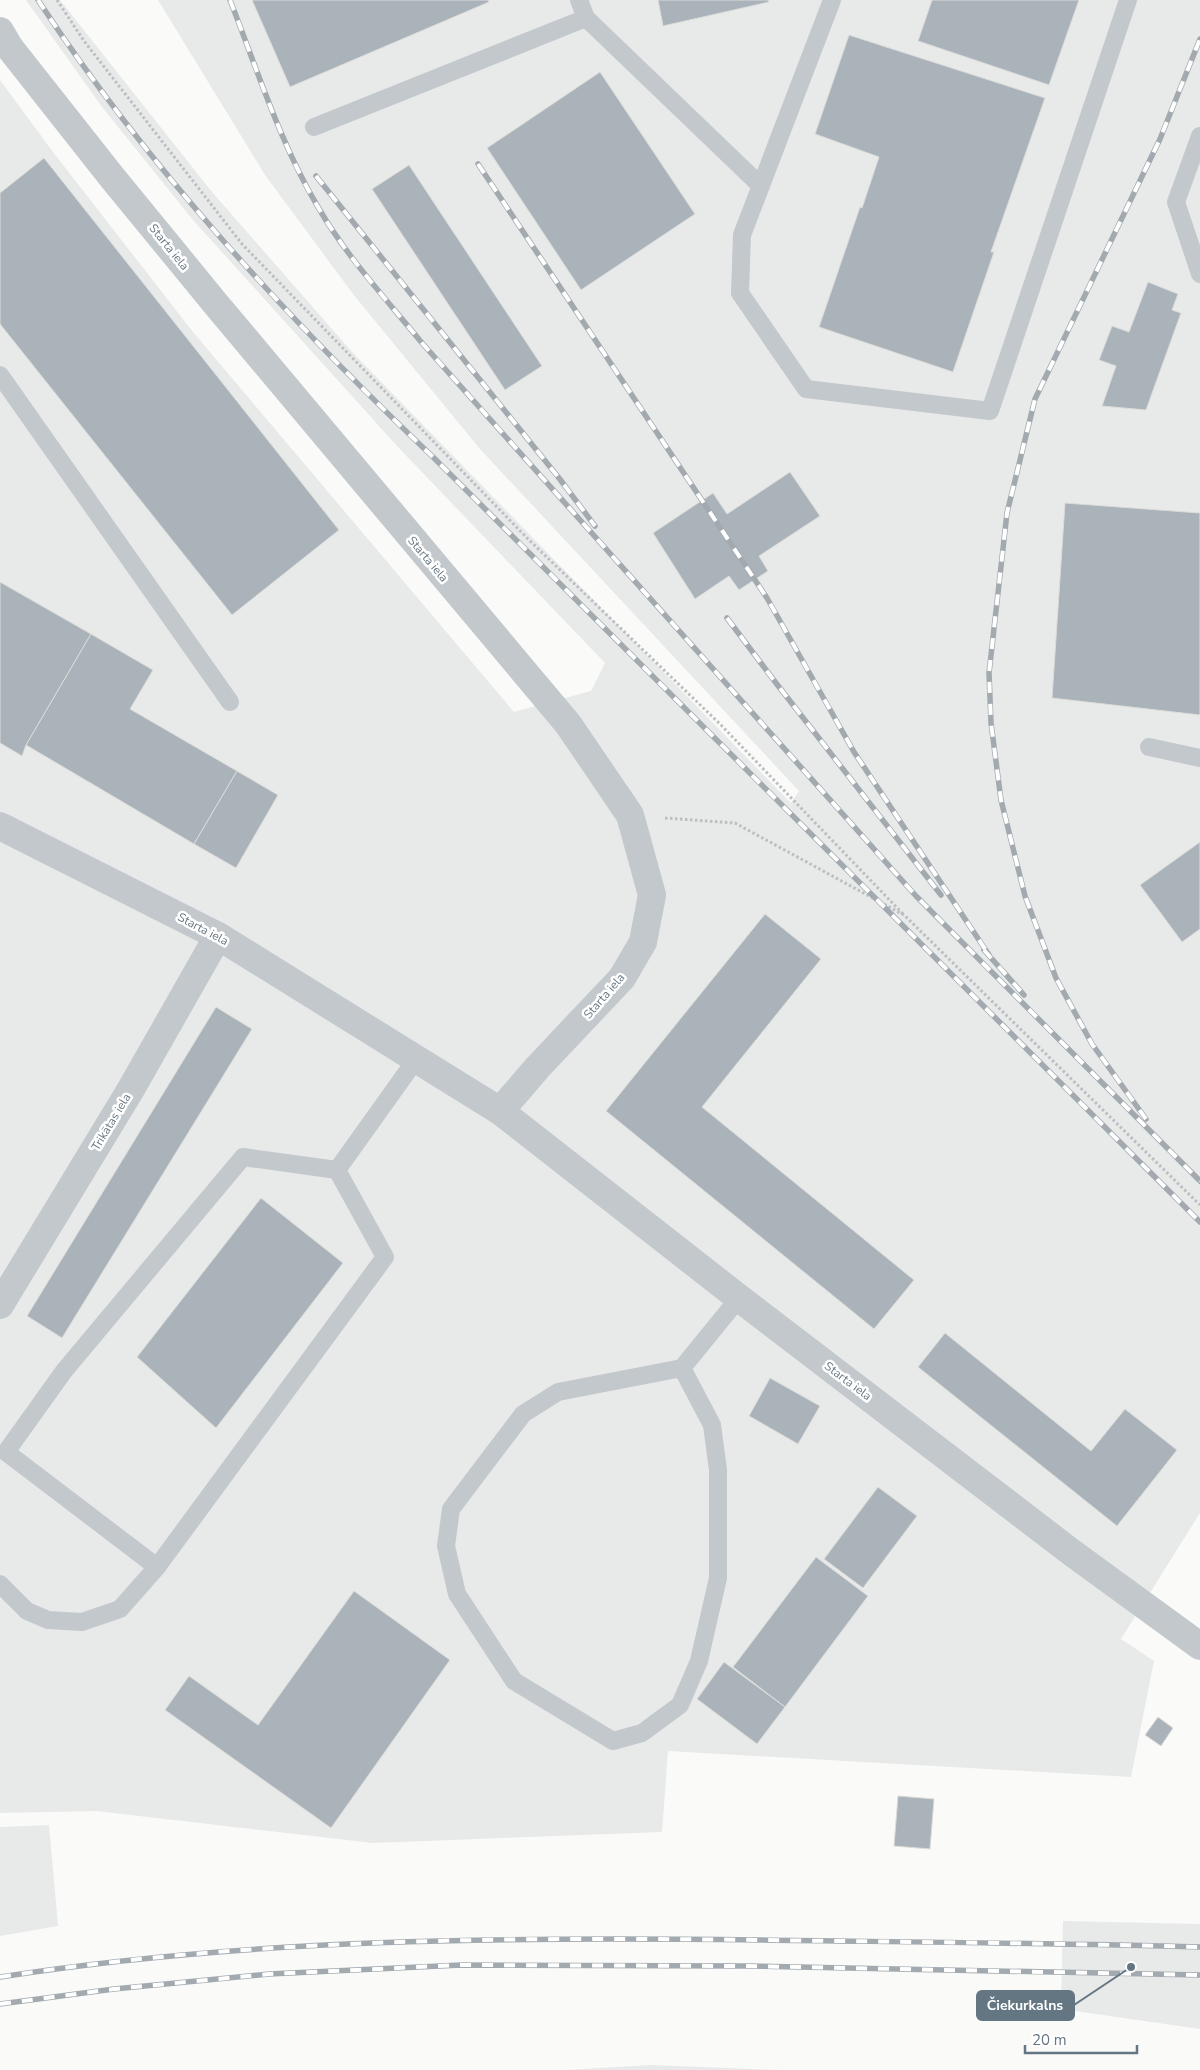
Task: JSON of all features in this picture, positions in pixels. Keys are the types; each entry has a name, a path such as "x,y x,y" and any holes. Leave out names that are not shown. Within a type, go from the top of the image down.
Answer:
{"street":[{"name":"Starta iela","path":"0,31 10,48 111,176 215,303 568,724 630,815 652,895 643,942 622,978 537,1068 500,1111"},
{"name":"Starta iela","path":"0,826 218,936 500,1111 739,1298 1071,1552 1200,1646"},
{"name":"Trikātas iela","path":"0,1305 131,1089 218,936"}],"lane":[{"path":"579,0 586,18 761,186"},
{"path":"832,0 742,235 740,294 806,389 990,411 1128,0"},
{"path":"314,127 586,18"},
{"path":"1200,136 1176,202 1200,274"},
{"path":"0,375 230,702"},
{"path":"1149,747 1200,758"},
{"path":"337,1170 417,1058"},
{"path":"157,1567 3,1457 64,1371 244,1157 337,1170"},
{"path":"0,1584 27,1611 48,1620 82,1622 120,1609 157,1567 385,1257 337,1170"},
{"path":"682,1368 712,1425 718,1470 718,1578 699,1661 680,1705 642,1733 613,1741 514,1681 457,1594 446,1546 451,1509 523,1414 558,1392 682,1368 739,1298"}],"path":[{"path":"57,0 84,41 242,244 528,539 721,725 904,915 1200,1206"},
{"path":"630,815 735,823 904,915"}],"shaded area":[{"path":"26,0 60,0 212,192 353,353 791,803 799,791 480,449 353,294 265,175 158,0 1200,0 1200,1513 1121,1639 1154,1661 1131,1777 668,1751 662,1832 373,1843 96,1811 0,1813 0,80 53,152 193,332 514,712 591,691 605,663 397,446 193,220 102,107"},
{"path":"49,1825 58,1926 0,1936 0,1827"},
{"path":"1063,1921 1200,1924 1200,2029 1061,2009"},
{"path":"649,2065 778,2070 567,2070"}],"building":[{"path":"252,0 488,0 489,2 290,87"},
{"path":"658,0 768,0 769,2 663,26"},
{"path":"932,0 1079,0 1049,85 918,41"},
{"path":"849,35 1045,98 991,252 994,252 953,372 819,327 879,157 815,134"},
{"path":"600,72 695,214 581,290 487,148"},
{"path":"44,158 339,530 232,615 0,324 0,193"},
{"path":"409,165 542,366 505,390 372,189"},
{"path":"1148,282 1178,294 1172,310 1181,313 1146,410 1102,406 1116,366 1099,360 1112,326 1129,332"},
{"path":"790,472 820,516 759,556 768,571 739,590 729,576 695,599 653,533 713,493 727,514"},
{"path":"1065,503 1200,513 1200,715 1052,698"},
{"path":"0,582 91,634 26,745 22,756 0,743"},
{"path":"91,634 153,670 130,709 237,771 194,844 26,745"},
{"path":"237,771 278,795 236,868 194,844"},
{"path":"1200,842 1200,929 1182,942 1140,885"},
{"path":"765,914 821,959 702,1107 914,1280 874,1329 606,1111"},
{"path":"216,1007 252,1029 62,1338 27,1316"},
{"path":"261,1198 343,1263 216,1428 137,1357"},
{"path":"945,1333 1091,1451 1125,1409 1177,1450 1117,1526 918,1367"},
{"path":"770,1378 820,1406 798,1444 749,1416"},
{"path":"878,1487 917,1516 863,1588 824,1559"},
{"path":"816,1557 868,1596 785,1707 733,1667"},
{"path":"354,1591 450,1660 331,1828 165,1710 189,1676 258,1725"},
{"path":"724,1662 785,1707 757,1744 697,1699"},
{"path":"1158,1717 1173,1728 1161,1746 1145,1735"},
{"path":"898,1796 934,1799 930,1849 894,1846"}],"railway":[{"path":"38,0 126,123 173,182 274,297 326,352 1200,1222"},
{"path":"230,0 270,105 304,183 341,243 381,294 422,343 916,896 1200,1181"},
{"path":"1146,1119 1092,1044 1056,978 1025,896 1001,800 991,723 989,673 1007,513 1035,399 1160,139 1200,39"},
{"path":"478,164 767,598 854,752 989,955"},
{"path":"316,176 559,478 595,526"},
{"path":"727,618 941,895"},
{"path":"984,950 1024,995"},
{"path":"0,1977 94,1964 189,1954 283,1947 473,1940 664,1939 1200,1947"},
{"path":"0,2004 114,1989 269,1974 461,1965 747,1966 1200,1975"}],"place":[{"name":"Čiekurkalns","path":"1131,1967"}]}
